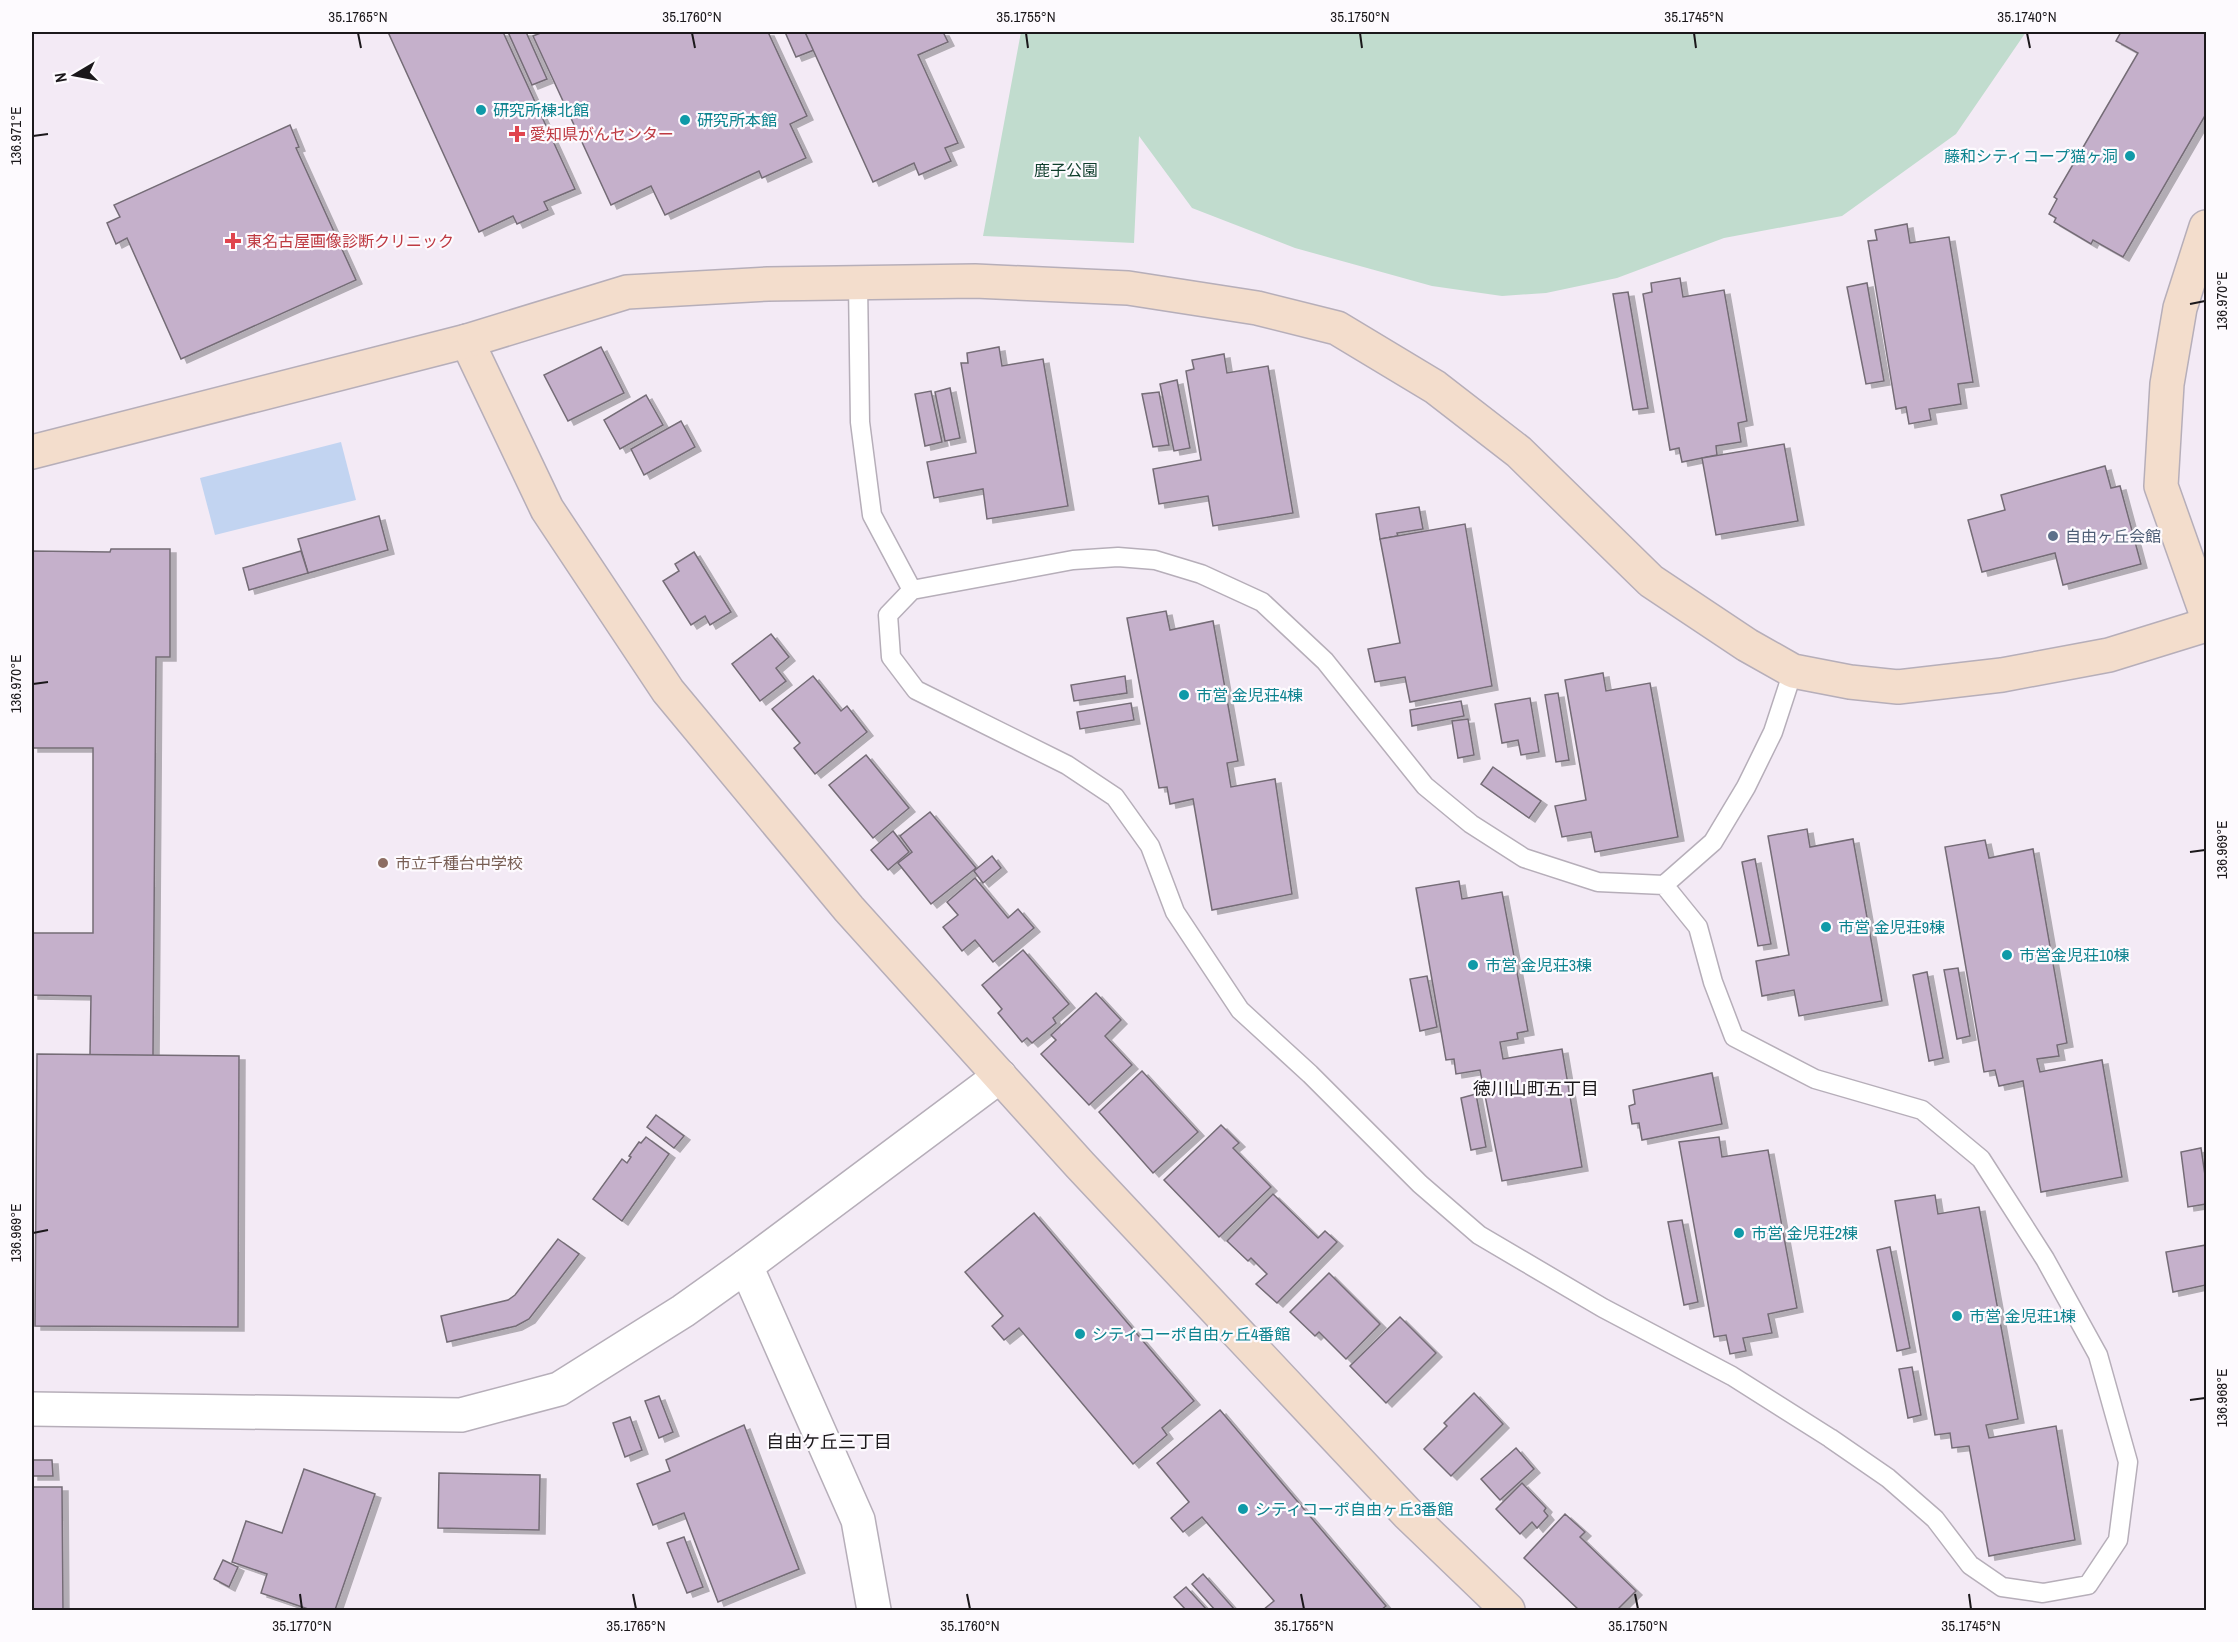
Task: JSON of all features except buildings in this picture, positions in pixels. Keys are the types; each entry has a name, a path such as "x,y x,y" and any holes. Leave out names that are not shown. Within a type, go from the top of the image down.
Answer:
{"street":[{"path":"2206,227 2180,308 2167,384 2161,486 2206,613"},
{"path":"32,452 467,341 627,292 768,284 975,281 1128,288 1257,308 1337,328 1435,387 1519,452 1651,581 1747,645 1793,671 1850,682 1898,687 2002,675 2109,655 2206,625"},
{"path":"467,341 547,509 668,691 849,909 1080,1165 1407,1513 1508,1611"},
{"path":"32,1409 461,1415 559,1389 683,1311 1000,1076"},
{"path":"746,1266 858,1520 874,1611"}],"lane":[{"path":"858,283 860,422 872,514 912,590"},
{"path":"1664,885 1698,927 1713,982 1734,1037 1815,1079 1922,1110 1981,1159 2045,1259 2098,1355 2128,1462 2118,1540 2088,1585 2043,1593 2002,1587 1970,1565 1935,1519 1888,1478 1830,1438 1732,1376 1603,1308 1479,1235 1420,1184 1310,1074 1240,1010 1175,912 1150,846 1115,797 1067,765 916,690 891,657 888,615 912,590 1073,560 1118,556 1155,560 1201,574 1262,602 1270,609 1325,661 1425,786 1471,824 1524,858 1598,882 1664,885 1713,842 1746,787 1773,732 1793,671"}],"green space":[{"name":"鹿子公園","path":"1021,32 2026,32 1956,134 1842,216 1724,238 1617,278 1546,293 1502,296 1432,286 1295,248 1192,208 1139,136 1134,243 983,236"}],"water":[{"path":"341,442 356,500 215,535 200,478"}],"place":[{"name":"研究所棟北館","path":"481,110"},
{"name":"研究所本館","path":"685,120"},
{"name":"愛知県がんセンター","path":"517,134"},
{"name":"藤和シティコープ猫ヶ洞","path":"2130,156"},
{"name":"東名古屋画像診断クリニック","path":"233,241"},
{"name":"自由ヶ丘会館","path":"2053,536"},
{"name":"市営 金児荘4棟","path":"1184,695"},
{"name":"市立千種台中学校","path":"383,863"},
{"name":"市営 金児荘9棟","path":"1826,927"},
{"name":"市営金児荘10棟","path":"2007,955"},
{"name":"市営 金児荘3棟","path":"1473,965"},
{"name":"市営 金児荘2棟","path":"1739,1233"},
{"name":"市営 金児荘1棟","path":"1957,1316"},
{"name":"シティコーポ自由ヶ丘4番館","path":"1080,1334"},
{"name":"シティコーポ自由ヶ丘3番館","path":"1243,1509"}],"district":[{"name":"徳川山町五丁目","path":"1536,1088"},
{"name":"自由ケ丘三丁目","path":"829,1441"}]}
